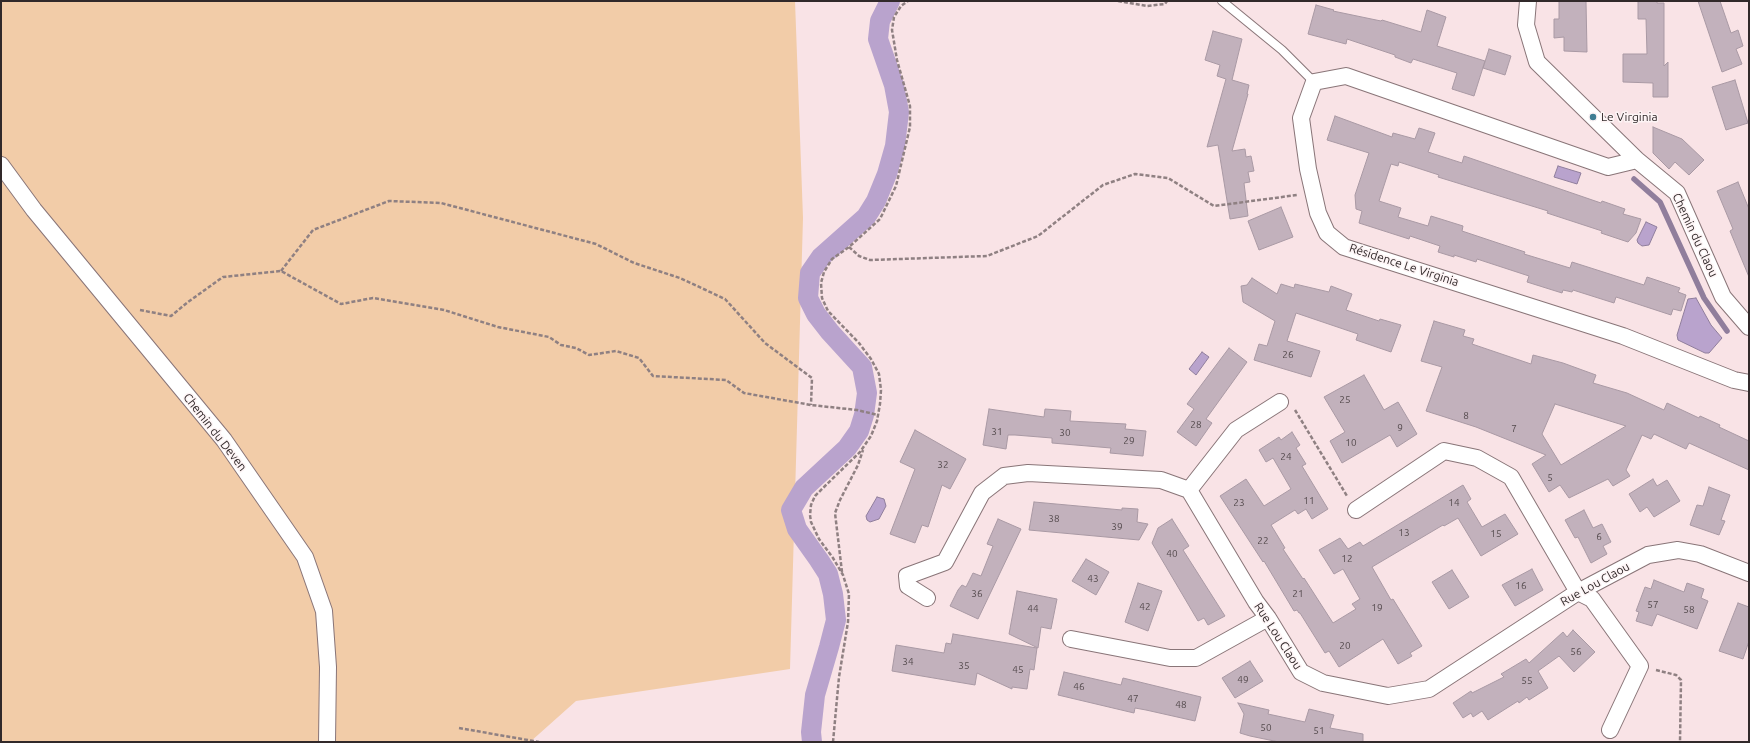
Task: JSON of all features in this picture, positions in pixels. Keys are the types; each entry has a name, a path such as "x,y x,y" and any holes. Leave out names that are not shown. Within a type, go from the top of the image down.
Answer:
{"street":[{"name":"Chemin du Claou","path":"1528,1 1526,25 1537,62 1637,160 1677,193 1723,297 1749,327"},
{"path":"1314,82 1346,76 1608,168 1637,160"},
{"name":"Résidence Le Virginia","path":"1314,82 1301,118 1308,169 1318,213 1327,233 1344,247 1623,336 1734,380 1749,383"},
{"name":"Chemin du Deven","path":"1,165 34,210 224,440 305,556 324,611 328,667 327,742"},
{"path":"927,598 908,586 907,576 945,562 982,494 1004,476 1028,473 1162,480 1189,490 1236,430 1280,402"},
{"path":"1356,510 1444,451 1477,458 1511,477 1578,592 1592,599 1640,666 1610,730"},
{"name":"Rue Lou Claou","path":"1189,490 1256,602 1268,618 1301,672 1323,682 1388,696 1428,689 1578,592 1648,555 1678,550 1700,554 1749,573"},
{"path":"1071,639 1170,658 1196,658 1268,618"}],"lane":[{"path":"1222,1 1282,50 1314,82"}],"path":[{"path":"843,575 819,538 811,522 811,506 815,496 860,452 871,436 878,415 881,390 879,374 871,358 859,343 828,311 822,298 821,283 824,272 832,259 849,247 880,219 896,186 910,127 910,106 896,54 892,30 894,17 901,6 908,1"},
{"path":"1118,1 1147,6 1165,4 1167,1"},
{"path":"849,247 859,256 870,260 987,256 1038,236 1103,185 1135,174 1168,178 1214,206 1313,192"},
{"path":"281,271 313,230 389,200 441,203 596,244 634,263 680,278 725,299 765,343 812,378 811,406"},
{"path":"134,308 146,313 171,316 223,277 281,271 341,304 373,298 444,310 498,327 549,338 561,345 576,348 589,355 616,351 639,358 653,376 726,380 744,393 811,406 857,410 871,412 878,415"},
{"path":"1280,402 1293,407 1356,510"},
{"path":"833,742 839,677 848,622 848,594 843,575 835,514 840,500 858,465 864,446"},
{"path":"1640,666 1676,675 1680,680 1680,742"},
{"path":"459,728 539,742"}],"shaded area":[{"path":"1,1 795,1 803,218 790,669 576,701 530,742 1,742"},
{"path":"1558,166 1581,173 1577,184 1554,177"},
{"path":"1646,222 1657,227 1649,245 1642,246 1637,240"},
{"path":"1696,298 1711,325 1722,338 1709,353 1705,353 1678,340 1677,335 1688,299"},
{"path":"1202,352 1209,357 1196,375 1189,369"},
{"path":"877,497 884,499 886,506 879,519 870,522 867,520 866,516"}],"building":[{"path":"1559,1 1586,1 1587,52 1564,51 1564,37 1554,38 1554,19 1559,19"},
{"path":"1638,1 1657,1 1657,3 1664,3 1664,66 1668,62 1668,97 1653,97 1653,83 1623,82 1623,54 1647,54 1646,19 1638,19"},
{"path":"1698,1 1720,1 1731,33 1738,30 1743,46 1736,49 1742,64 1722,72"},
{"path":"1316,5 1334,10 1333,11 1382,20 1421,32 1427,10 1446,17 1437,46 1485,61 1474,96 1452,89 1457,73 1413,59 1411,63 1395,57 1395,55 1347,39 1346,44 1308,34"},
{"path":"1213,31 1242,39 1232,80 1249,85 1248,94 1232,151 1245,149 1246,157 1251,156 1254,171 1248,172 1250,182 1244,183 1248,216 1230,219 1218,145 1207,147 1226,79 1217,76 1220,65 1205,60"},
{"path":"1489,49 1511,56 1505,75 1483,68"},
{"path":"1735,80 1748,123 1726,130 1712,87"},
{"path":"1335,116 1392,137 1393,133 1415,139 1419,128 1435,133 1428,152 1462,163 1464,156 1601,203 1602,201 1625,209 1623,214 1641,219 1636,233 1628,242 1601,233 1602,231 1547,213 1548,211 1438,177 1439,175 1399,162 1398,166 1391,164 1379,201 1401,208 1398,217 1428,226 1431,216 1463,226 1462,231 1525,252 1524,254 1570,268 1572,262 1644,285 1647,277 1680,288 1678,292 1686,295 1681,311 1673,309 1671,315 1616,297 1614,303 1573,290 1572,292 1563,290 1562,293 1527,282 1529,276 1477,259 1476,262 1454,255 1454,257 1438,252 1440,246 1410,236 1409,239 1359,223 1362,211 1356,209 1355,195 1369,153 1327,140"},
{"path":"1653,127 1682,139 1704,160 1689,175 1675,162 1669,169 1653,153"},
{"path":"1738,182 1749,209 1749,277 1730,231 1733,229 1717,191"},
{"path":"1281,207 1293,237 1259,250 1248,221"},
{"path":"1252,278 1277,294 1281,284 1294,288 1295,284 1329,292 1331,286 1352,294 1346,310 1379,321 1380,319 1401,325 1391,352 1356,340 1358,334 1296,313 1287,341 1320,351 1311,377 1254,360 1259,344 1267,346 1275,321 1243,302 1241,286 1247,285"},
{"path":"1434,321 1465,330 1463,336 1474,339 1472,344 1531,364 1533,355 1563,363 1596,375 1593,383 1627,393 1664,410 1667,403 1699,418 1700,416 1720,425 1719,427 1749,441 1749,470 1689,443 1686,449 1654,434 1651,439 1642,435 1626,470 1630,476 1613,486 1608,479 1569,498 1560,485 1549,492 1532,464 1546,455 1476,427 1426,411 1442,367 1421,361","holes":["1555,404 1626,426 1561,465 1542,434"]},
{"path":"1229,348 1247,362 1206,419 1212,423 1196,446 1177,432 1194,409 1187,404"},
{"path":"1364,375 1384,410 1398,402 1417,434 1397,447 1390,435 1342,463 1330,441 1345,432 1324,397"},
{"path":"989,409 1044,417 1045,409 1071,411 1070,421 1126,424 1125,429 1146,431 1143,456 1110,453 1111,448 1052,443 1052,438 1015,435 1008,435 1006,449 983,445"},
{"path":"915,430 966,459 950,489 942,485 928,527 922,525 915,543 890,534 915,469 900,462"},
{"path":"1292,432 1300,445 1296,448 1306,464 1302,466 1328,509 1312,519 1306,509 1298,514 1295,510 1271,525 1285,548 1283,549 1333,623 1356,609 1352,604 1360,599 1343,569 1334,574 1319,550 1340,538 1348,549 1360,542 1363,546 1463,485 1471,499 1467,502 1482,527 1505,514 1518,534 1481,556 1458,518 1444,526 1443,525 1372,567 1391,600 1393,599 1422,646 1410,653 1412,656 1398,664 1383,639 1339,667 1329,651 1325,653 1300,613 1297,610 1294,611 1264,561 1263,562 1220,496 1246,479 1264,506 1291,489 1273,458 1266,462 1259,450 1279,437 1281,440"},
{"path":"1653,479 1657,486 1667,480 1680,501 1654,517 1647,507 1640,512 1629,494"},
{"path":"1709,487 1730,495 1721,520 1725,521 1719,535 1690,525 1697,505 1703,506"},
{"path":"1034,502 1122,510 1122,508 1138,509 1137,522 1148,524 1139,540 1029,530"},
{"path":"1584,510 1593,528 1602,524 1611,542 1603,546 1607,554 1591,563 1578,537 1575,538 1565,520"},
{"path":"998,519 1021,529 978,619 950,606 958,590 962,585 966,587 973,573 981,576 993,546 987,544"},
{"path":"1172,519 1189,546 1183,550 1225,616 1208,625 1204,618 1198,621 1152,543 1158,528"},
{"path":"1086,559 1109,572 1096,595 1072,581"},
{"path":"1532,569 1543,590 1515,606 1502,585"},
{"path":"1452,570 1469,597 1449,609 1432,582"},
{"path":"1654,580 1684,592 1687,583 1704,589 1701,598 1708,601 1697,629 1657,614 1652,626 1636,621 1639,612 1636,611 1645,587 1651,589"},
{"path":"1138,583 1162,591 1148,631 1125,622"},
{"path":"1017,591 1057,599 1051,629 1041,627 1038,648 1009,634"},
{"path":"1738,603 1749,607 1749,641 1743,659 1719,651"},
{"path":"1573,630 1595,652 1574,672 1559,656 1538,671 1548,688 1529,700 1527,697 1519,703 1518,701 1488,720 1482,711 1473,717 1471,713 1463,718 1453,703 1471,691 1472,693 1504,677 1501,674 1526,659 1529,663 1563,632 1567,637"},
{"path":"953,634 1037,648 1034,670 1030,669 1027,689 1012,687 1012,689 977,673 975,685 892,671 896,645 944,653 946,643 951,644"},
{"path":"1250,661 1263,681 1235,698 1222,678"},
{"path":"1064,672 1121,685 1123,678 1201,697 1195,721 1135,708 1134,713 1058,695"},
{"path":"1238,703 1269,710 1268,714 1305,722 1309,709 1334,715 1330,728 1363,734 1363,742 1279,742 1240,733 1244,714"}],"waterway":[{"path":"812,742 811,732 815,695 836,620 833,594 828,574 797,529 791,510 804,488 847,448 859,431 864,415 867,393 862,367 830,332 816,314 808,298 810,273 821,257 866,217 876,201 887,174 895,146 899,112 894,85 878,39 880,21 890,1"},
{"path":"1634,179 1660,202 1704,298 1727,331"}],"place":[{"name":"Le Virginia","path":"1593,117"}]}
